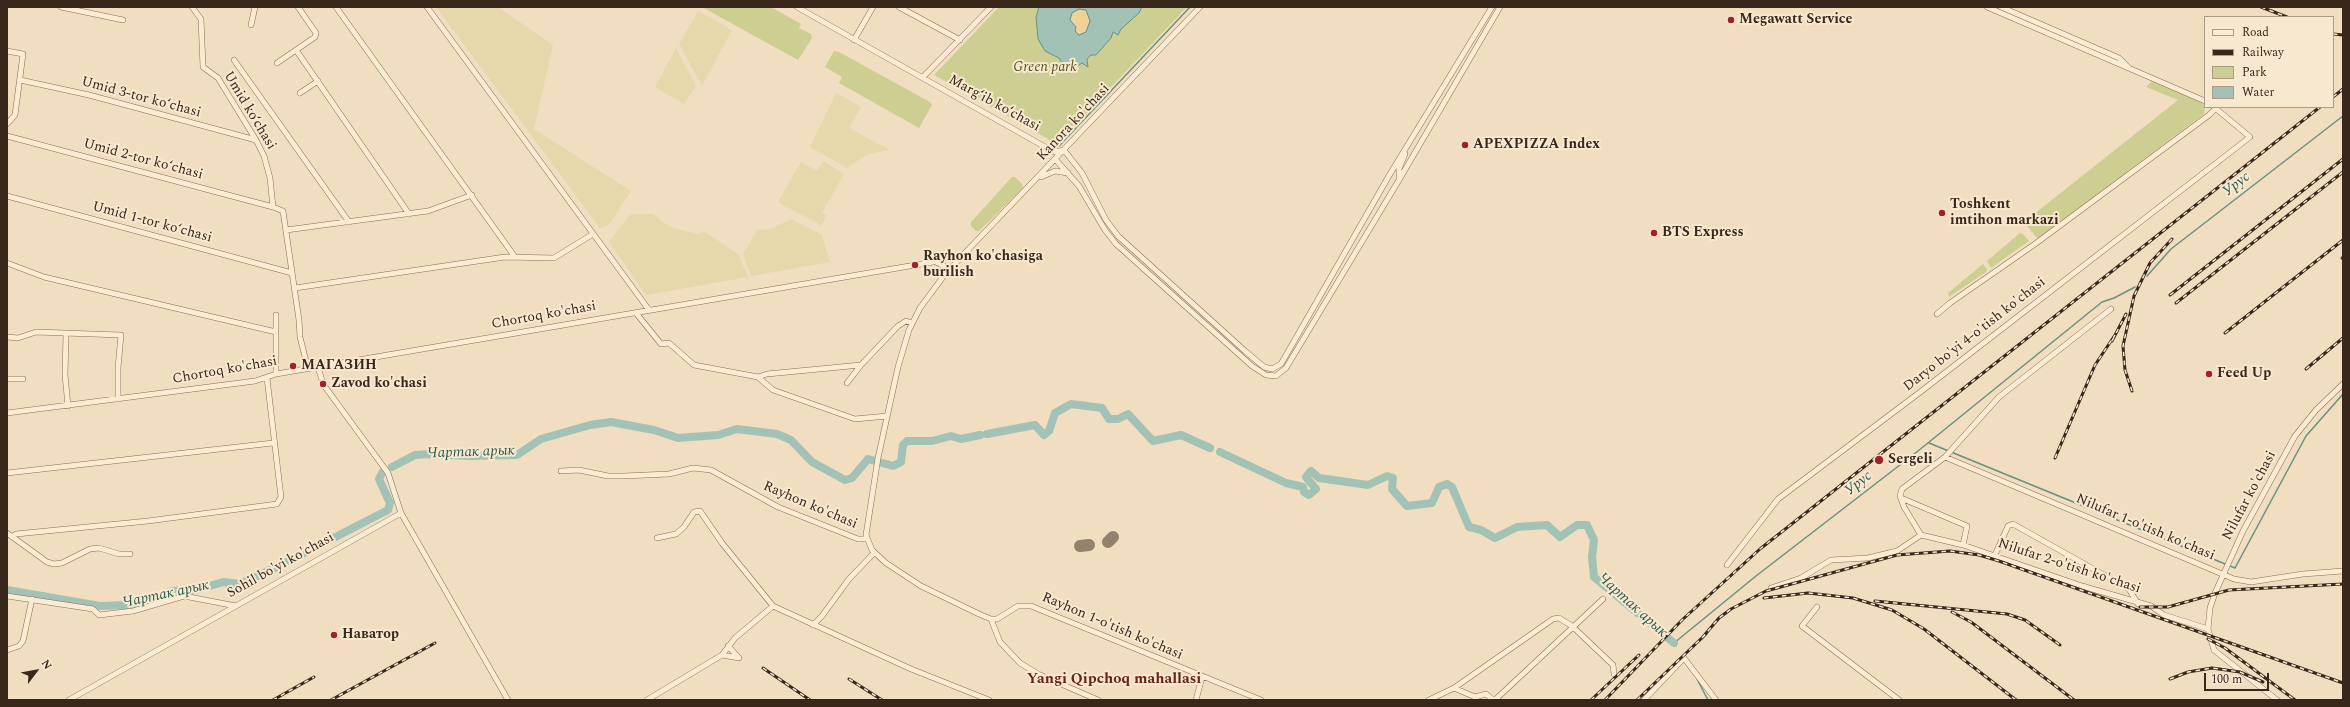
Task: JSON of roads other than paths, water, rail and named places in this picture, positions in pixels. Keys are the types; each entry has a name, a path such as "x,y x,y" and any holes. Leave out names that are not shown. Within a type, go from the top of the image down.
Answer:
{"street":[{"path":"61,7 123,20"},
{"name":"Umid ko‘chasi","path":"192,7 200,19 203,67 218,78 256,140 270,178 273,207"},
{"path":"251,25 255,7"},
{"path":"277,63 315,37 316,33 298,7"},
{"path":"336,7 515,257"},
{"path":"427,7 649,310"},
{"path":"797,7 854,40 873,7"},
{"path":"899,7 960,40"},
{"path":"923,77 960,40 989,7"},
{"name":"Kanora ko'chasi","path":"964,254 1200,7"},
{"path":"1275,369 1285,358 1492,7"},
{"path":"1275,369 1264,367 1118,236 1106,220 1082,173 1064,150 1054,152 1056,159 1068,172 1082,192 1112,240 1177,300 1264,374 1277,375 1286,368 1399,180 1500,7"},
{"path":"1988,7 2002,9 2061,32 2119,58 2131,70"},
{"path":"2002,9 2058,38 2204,101"},
{"path":"2058,38 2061,32"},
{"name":"Marg‘ib ko‘chasi","path":"854,40 923,77 1054,152"},
{"path":"296,50 409,214"},
{"path":"7,51 23,54 15,115 7,124"},
{"path":"234,60 349,222"},
{"name":"Umid 3-tor koʻchasi","path":"20,80 89,95 256,140"},
{"path":"300,93 318,81"},
{"path":"1937,314 1950,302 2047,235 2209,115 2214,108"},
{"name":"Daryo bo'yi 4-o'tish ko'chasi","path":"1728,565 1778,499 1919,393 2250,137 2216,108"},
{"name":"Umid 2-tor koʻchasi","path":"7,136 273,207"},
{"path":"1399,180 1399,169 1408,148"},
{"path":"1038,178 1055,171 1068,172"},
{"name":"Umid 1-tor koʻchasi","path":"7,196 292,273"},
{"path":"286,230 409,214 450,205 472,196"},
{"path":"273,207 283,210 295,288 300,337 308,369"},
{"path":"295,288 515,257 554,258 593,234"},
{"name":"Chortoq ko'chasi","path":"7,413 68,406 267,378 276,374 933,262 964,254"},
{"name":"Rayhon ko'chasi","path":"964,254 942,277 912,323 898,367 878,458 867,522 867,539 874,553 886,563 921,586 991,619"},
{"path":"933,262 944,266 945,271 942,277"},
{"path":"7,263 44,277 276,332"},
{"path":"1177,300 1183,294"},
{"path":"1771,588 1801,578 1831,560 1868,558 1897,551 1921,535 1910,519 1901,498 1900,493 1905,486 1945,457 1999,397 2111,309"},
{"path":"636,313 661,344 668,343 694,365 758,377 767,374 861,365"},
{"path":"276,314 276,374"},
{"path":"847,383 861,365 898,326 906,321 912,323"},
{"path":"1217,335 1221,330"},
{"path":"7,337 18,338 36,332 66,335 112,333 122,335 118,368 118,399"},
{"path":"66,335 65,375 68,406"},
{"path":"318,367 322,384 388,473 402,512 508,700"},
{"path":"1275,369 1277,375"},
{"path":"758,377 773,390 855,419 887,416"},
{"path":"12,537 24,534 156,520 277,504 281,497 273,443 267,378"},
{"path":"7,379 23,379"},
{"name":"Nilufar ko'chasi","path":"2276,700 2219,656 2211,646 2208,629 2212,602 2244,531 2295,436 2316,410 2343,384"},
{"path":"7,473 273,443"},
{"name":"Nilufar 1-o'tish ko'chasi","path":"1945,457 2234,579 2252,582 2303,574 2343,571"},
{"name":"Rayhon ko'chasi","path":"561,471 579,470 608,476 624,476 657,475 693,468 711,470 778,507 858,539 867,539"},
{"path":"1901,498 1967,526 1963,545"},
{"path":"657,538 676,534 684,527 694,512 700,511 722,543 773,606 911,669 989,700"},
{"name":"Sohil bo'yi ko'chasi","path":"69,700 402,512"},
{"path":"1995,555 2008,526 2013,524 2130,589 2138,604"},
{"path":"7,533 47,562 54,564 62,563 90,549 99,548 119,554 130,554"},
{"name":"Nilufar 2-o'tish ko'chasi","path":"1921,535 1963,545 2138,604 2151,606 2164,615 2208,629"},
{"path":"812,625 822,616 848,579 874,553"},
{"path":"7,596 93,609 99,615 133,611 184,596 236,606"},
{"path":"1454,688 1475,697 1486,694 1492,700 1496,699 1603,598"},
{"path":"7,650 19,646 23,641 32,599"},
{"name":"Rayhon 1-o'tish ko'chasi","path":"991,619 1003,617 1021,605 1031,606 1260,700"},
{"path":"647,700 722,655 728,646 773,606"},
{"path":"1817,607 1802,626 1899,700"},
{"path":"1429,700 1454,688 1553,619 1559,618 1572,626 1613,665 1614,674"},
{"path":"991,619 1000,642 1020,663 1038,674 1098,700"},
{"path":"722,655 739,658 728,646"},
{"path":"1644,700 1684,658 1716,700"},
{"path":"1196,700 1202,677"}],"water":[{"path":"1039,7 1142,7 1139,13 1121,29 1118,35 1113,32 1111,38 1096,55 1091,55 1087,59 1088,67 1082,63 1076,67 1066,69 1059,58 1045,51 1038,39 1036,17","holes":["1079,9 1086,10 1090,21 1086,32 1079,35 1075,31 1076,27 1070,20 1072,13"]}],"waterway":[{"path":"1059,146 1190,7"},
{"name":"Урус","path":"2147,276 2171,249 2343,116"},
{"name":"Урус","path":"1676,646 1674,643 1756,576 1918,451 2102,302 2114,298 2135,287"},
{"path":"1929,443 2235,568 2306,436 2343,394"},
{"name":"Чартак арык","path":"987,434 1035,425 1044,435 1049,431 1055,413 1071,404 1102,408 1109,419 1118,419 1128,414 1153,441 1181,435 1210,448"},
{"name":"Чартак арык","path":"392,467 415,455 517,455 541,439 590,425 611,422 654,430 678,438 718,435 737,429 777,434 791,440 812,462 845,480 852,478 868,459 893,466 901,462 903,445 907,441 932,441 951,436 961,439 980,435"},
{"name":"Чартак арык","path":"1220,452 1286,483 1303,487 1304,492 1309,495 1316,489 1306,477 1311,471 1319,478 1368,485 1387,476 1393,478 1392,489 1407,506 1432,503 1439,487 1447,484 1452,487 1469,527 1481,530 1495,538 1517,527 1547,525 1560,537 1577,525 1587,525 1594,540 1592,557 1594,577 1674,643"},
{"name":"Чартак арык","path":"7,590 100,606 127,605 155,599 172,591 196,590 223,582 240,584 277,567 388,510 390,503 379,479 382,473"},
{"name":"Чартак арык","path":"1697,679 1708,700"}],"railway":[{"path":"2261,7 2284,16"},
{"path":"2334,34 2343,35"},
{"path":"2334,96 2343,89"},
{"path":"1605,700 1682,620 1760,549 2319,108"},
{"path":"2170,295 2343,159"},
{"path":"2176,303 2343,172"},
{"path":"2132,391 2125,370 2123,346 2134,296 2150,263 2172,239"},
{"path":"2225,333 2343,240"},
{"path":"2112,341 2126,314"},
{"path":"2055,458 2095,365 2115,335"},
{"path":"2306,369 2343,338"},
{"path":"1702,638 1719,618 1731,609 1766,591 1897,555 1950,551 1979,555 1999,561 2343,683"},
{"path":"2140,607 2168,607 2229,590 2343,584"},
{"path":"1764,598 1808,593 1853,598 1892,610 1924,629 2016,700"},
{"path":"1875,601 2007,614 2025,620 2060,645"},
{"path":"1952,612 1971,622 2074,700"},
{"path":"1637,700 1706,634"},
{"path":"2208,639 2225,648 2295,700"},
{"path":"331,700 435,643"},
{"path":"1591,700 1639,655"},
{"path":"763,668 810,700"},
{"path":"2170,679 2188,672 2212,668 2240,672 2263,682"},
{"path":"273,700 314,677"},
{"path":"849,679 882,700"}],"place":[{"name":"Megawatt Service","path":"1731,20"},
{"name":"APEXPIZZA Index","path":"1465,145"},
{"name":"Toshkent imtihon markazi","path":"1942,213"},
{"name":"BTS Express","path":"1654,233"},
{"name":"Rayhon ko'chasiga burilish","path":"915,265"},
{"name":"МАГАЗИН","path":"293,366"},
{"name":"Feed Up","path":"2209,374"},
{"name":"Zavod ko'chasi","path":"323,384"},
{"name":"Sergeli","path":"1879,460"},
{"name":"Наватор","path":"334,635"}],"district":[{"name":"Yangi Qipchoq mahallasi","path":"1114,680"}],"park label":[{"name":"Green park","path":"1045,68"}]}
